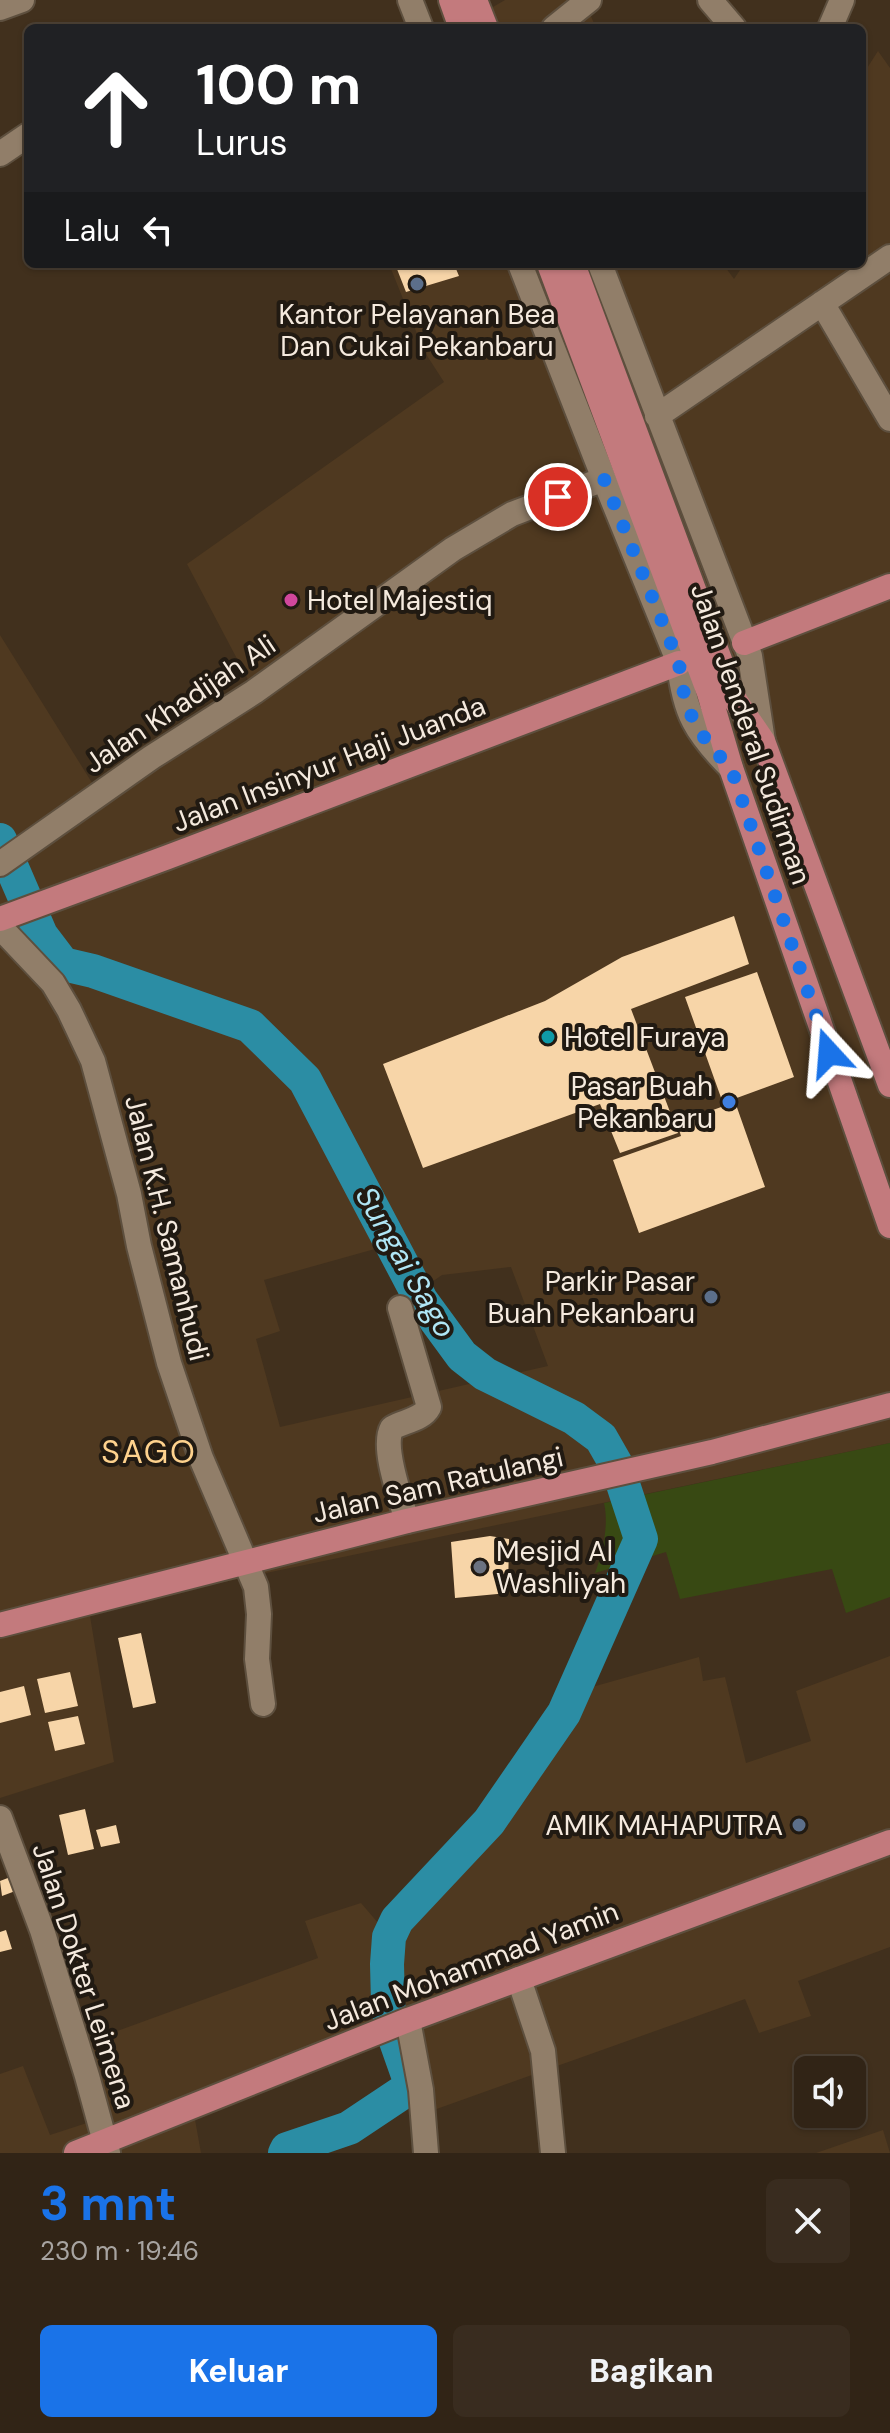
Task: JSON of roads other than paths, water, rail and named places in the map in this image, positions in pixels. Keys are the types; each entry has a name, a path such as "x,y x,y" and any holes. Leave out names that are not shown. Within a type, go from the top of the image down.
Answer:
{"main road":[{"path":"451,0 460,24"},
{"path":"475,0 484,24"},
{"name":"Jalan Jenderal Sudirman","path":"550,268 709,693 731,768 890,1226"},
{"name":"Jalan Jenderal Sudirman","path":"574,268 735,700 763,741 890,1085"},
{"path":"744,643 890,586"},
{"name":"Jalan Insinyur Haji Juanda","path":"10,915 679,663"},
{"name":"Jalan Sam Ratulangi","path":"0,1625 407,1521 610,1476 890,1405"},
{"name":"Jalan Mohammad Yamin","path":"76,2153 107,2147 395,2025 890,1842"}],"street":[{"path":"0,8 22,0"},
{"path":"410,0 419,24"},
{"path":"559,24 589,0"},
{"path":"710,0 731,24"},
{"path":"832,24 842,0"},
{"path":"0,154 24,138"},
{"path":"657,416 890,257"},
{"path":"522,268 679,663 684,695 695,726 705,742 731,768"},
{"path":"602,268 753,669 763,741"},
{"path":"822,303 890,419"},
{"name":"Jalan Khadijah Ali","path":"9,858 152,757 254,692 453,549 512,514 604,479"},
{"name":"Jalan K.H. Samanhudi","path":"0,927 53,983 76,1022 93,1061 129,1194 169,1363 201,1458 256,1587 259,1614 257,1659 263,1704"},
{"path":"400,1308 429,1407 424,1414 392,1428 388,1435 407,1521"},
{"name":"Jalan Dokter Leimena","path":"0,1818 42,1930 107,2147"},
{"path":"519,1979 543,2051 553,2153"},
{"path":"395,2025 421,2090 426,2153"}],"waterway":[{"name":"Sungai Sago","path":"0,840 41,935 63,964 93,971 250,1026 305,1080 421,1300 462,1356 485,1374 574,1418 601,1438 617,1466 641,1539 564,1713 489,1822 397,1920 389,1937 387,1964 391,2027 410,2081 409,2088 349,2128 287,2149 285,2153"}],"place":[{"name":"Kantor Pelayanan Bea Dan Cukai Pekanbaru","path":"417,284"},
{"name":"Hotel Majestiq","path":"291,600"},
{"name":"Hotel Furaya","path":"548,1037"},
{"name":"Pasar Buah Pekanbaru","path":"729,1102"},
{"name":"Parkir Pasar Buah Pekanbaru","path":"711,1297"},
{"name":"Mesjid Al Washliyah","path":"480,1567"},
{"name":"AMIK MAHAPUTRA","path":"799,1825"}],"district":[{"name":"SAGO","path":"149,1452"}]}
